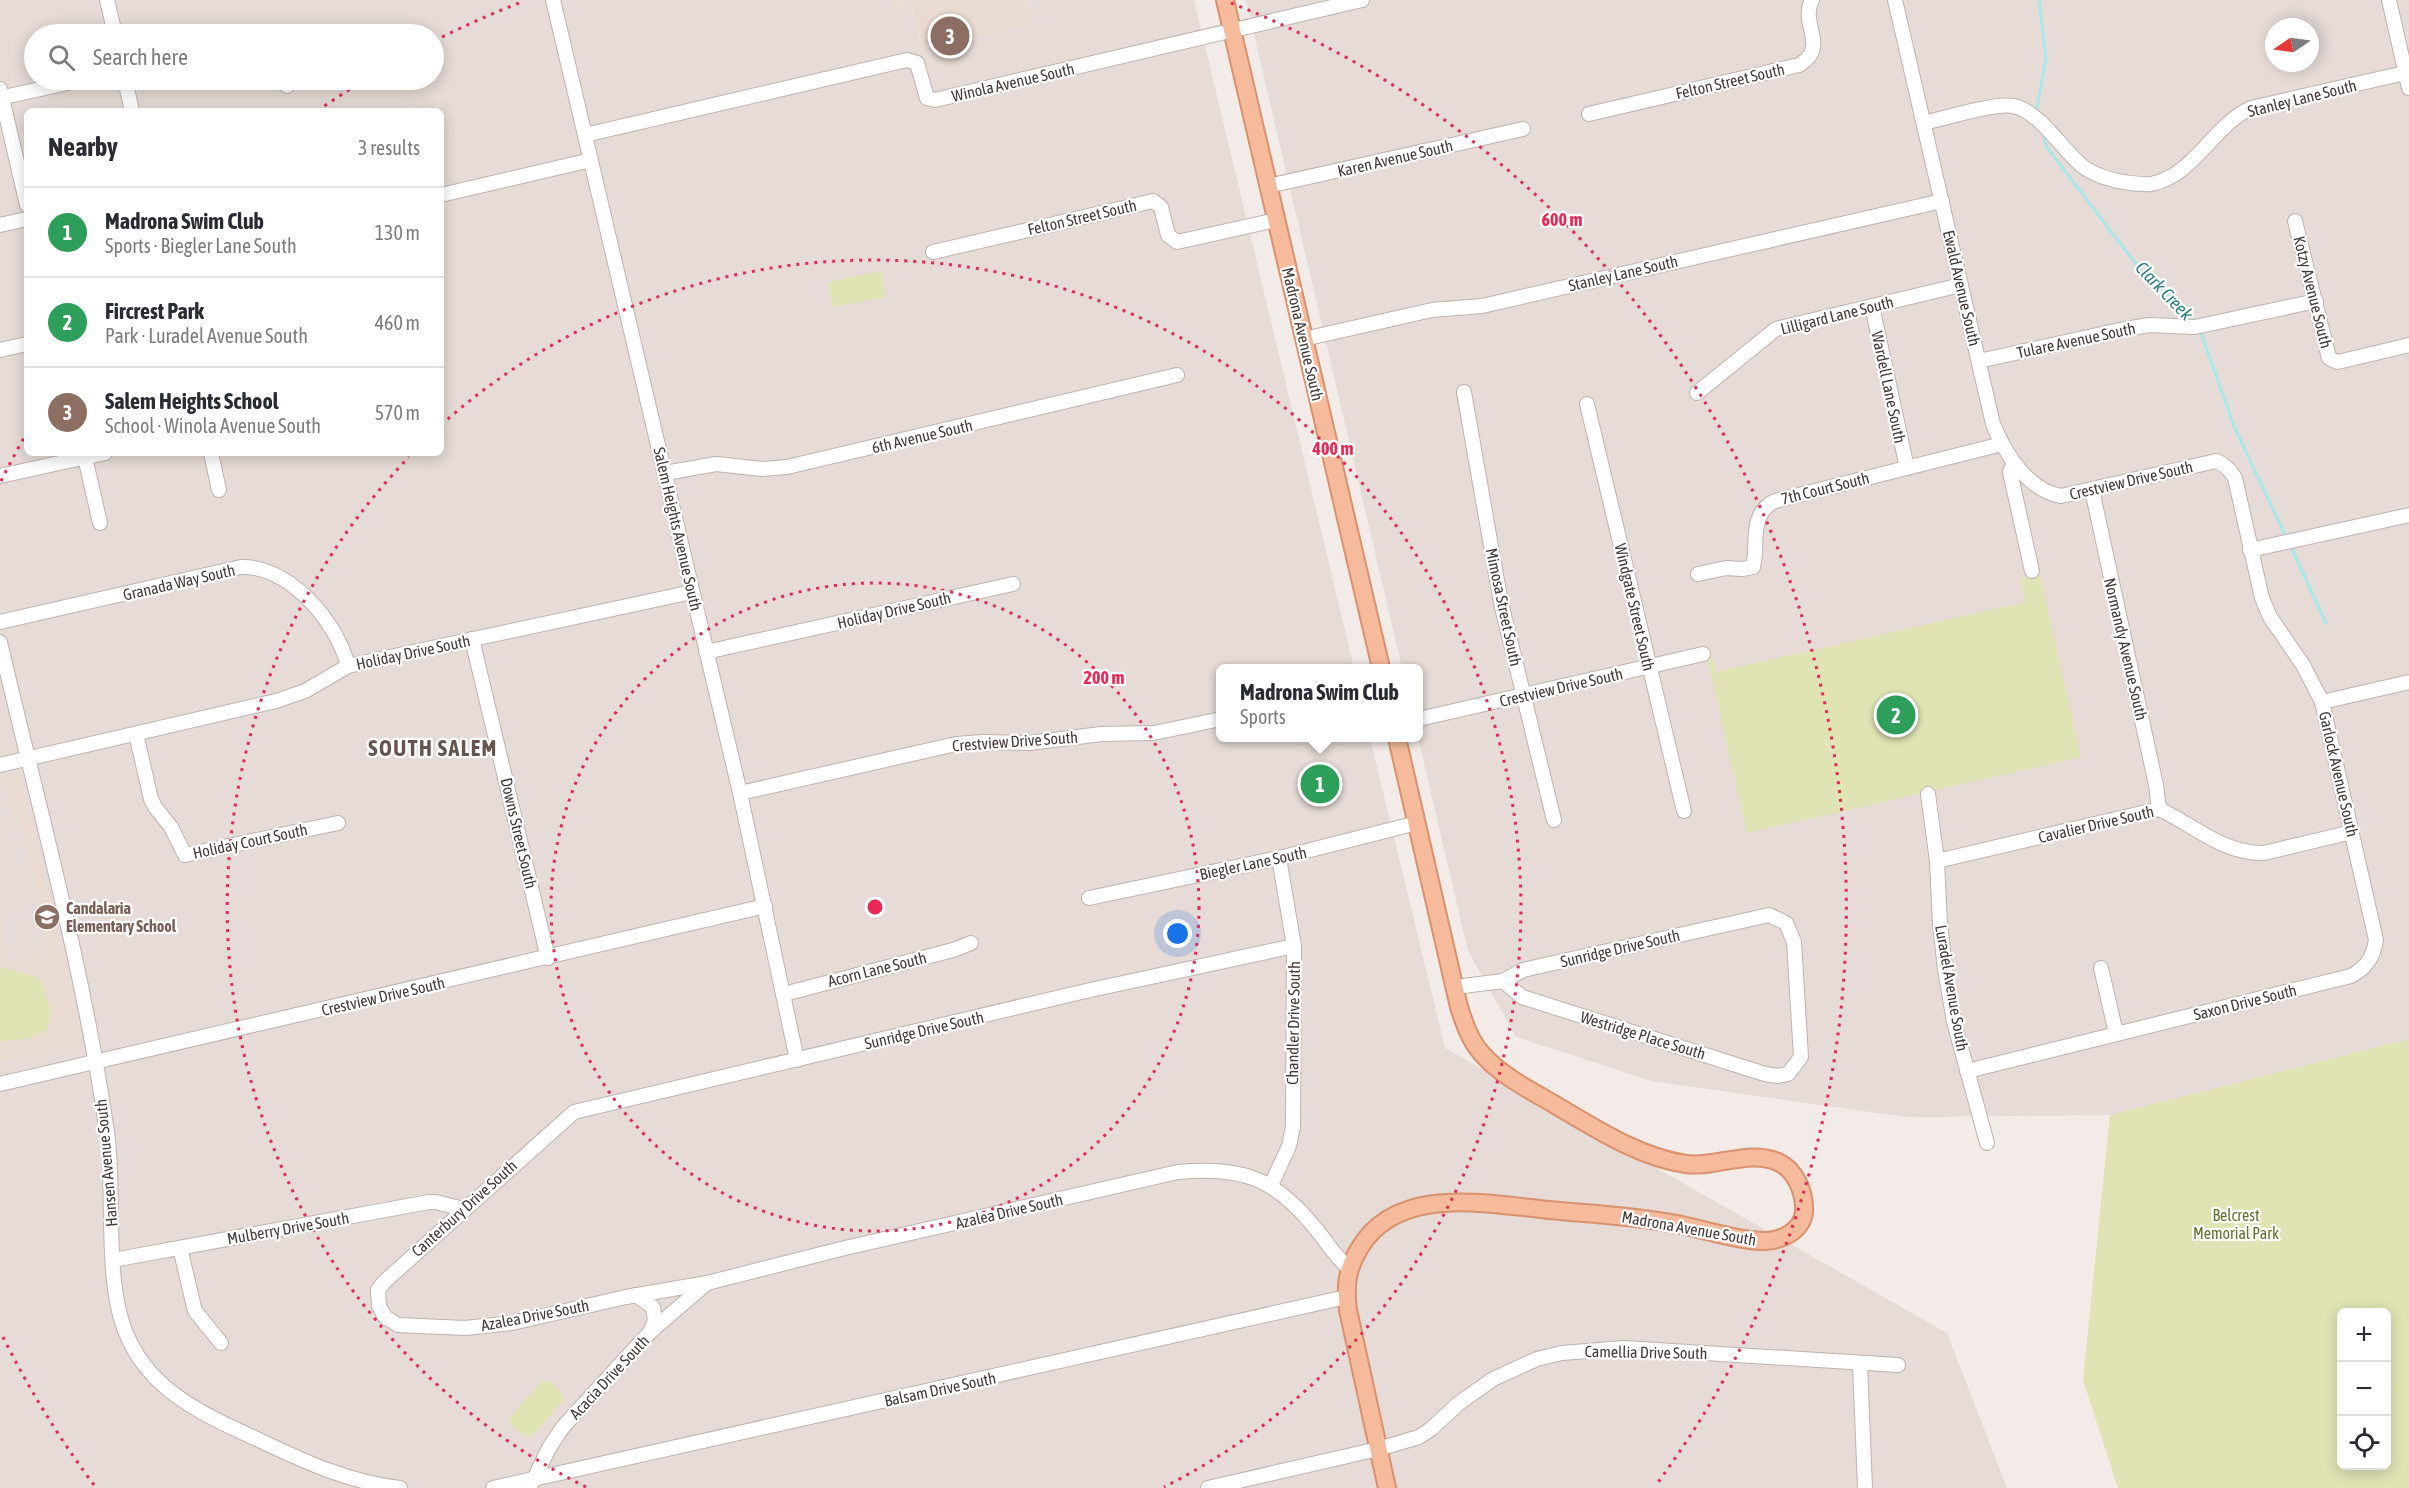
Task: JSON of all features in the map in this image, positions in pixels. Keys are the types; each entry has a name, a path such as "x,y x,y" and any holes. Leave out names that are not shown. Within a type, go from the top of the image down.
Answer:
{"main road":[{"name":"Madrona Avenue South","path":"1225,0 1380,664"},
{"name":"Madrona Avenue South","path":"1387,1488 1346,1297 1348,1268 1362,1244 1381,1222 1412,1207 1436,1204 1491,1205 1675,1223 1762,1241 1782,1238 1797,1227 1802,1220 1803,1203 1798,1184 1787,1167 1778,1162 1753,1158 1697,1165 1684,1164 1662,1157 1599,1130 1504,1074 1474,1044 1467,1031 1455,987 1398,742"}],"street":[{"path":"107,0 113,24"},
{"name":"Salem Heights Avenue South","path":"553,0 740,793 797,1060"},
{"name":"Winola Avenue South","path":"585,135 907,60 916,63 927,98 935,100 1362,0"},
{"name":"Felton Street South","path":"1589,114 1799,65 1808,60 1813,50 1814,39 1808,15 1812,0"},
{"name":"Ewald Avenue South","path":"1894,0 1993,424 2014,463"},
{"path":"2389,0 2409,88"},
{"name":"Stanley Lane South","path":"1924,123 2002,105 2021,108 2040,123 2083,166 2111,180 2138,184 2151,183 2175,174 2186,166 2231,120 2251,108 2407,73"},
{"path":"24,192 1,95 28,90"},
{"path":"127,90 131,108"},
{"name":"Karen Avenue South","path":"1268,186 1522,129"},
{"path":"444,194 591,160"},
{"name":"Felton Street South","path":"933,252 1153,201 1161,207 1168,235 1177,242 1276,220"},
{"name":"Stanley Lane South","path":"1304,339 1419,312 1482,306 1942,201"},
{"path":"0,225 24,220"},
{"name":"Kotzy Avenue South","path":"2295,221 2327,352 2332,360 2342,361 2409,345"},
{"name":"Lilligard Lane South","path":"1697,393 1776,329 1961,285"},
{"name":"Tulare Avenue South","path":"1979,362 2128,328 2148,325 2195,327 2316,301"},
{"name":"Wardell Lane South","path":"1872,306 1907,468"},
{"path":"0,351 24,345"},
{"name":"6th Avenue South","path":"665,473 716,464 762,469 788,467 1177,375"},
{"name":"Mimosa Street South","path":"1464,392 1502,603 1554,820"},
{"name":"Windgate Street South","path":"1587,404 1684,811"},
{"name":"7th Court South","path":"1698,574 1726,568 1753,567 1757,521 1764,507 1770,503 2002,444"},
{"path":"0,477 81,456"},
{"path":"85,456 100,523"},
{"path":"212,456 219,490"},
{"name":"Crestview Drive South","path":"2014,463 2036,485 2052,494 2071,495 2205,463 2216,461 2223,464"},
{"path":"2014,463 2010,472 2032,571"},
{"name":"Garlock Avenue South","path":"2223,464 2235,478 2262,598 2270,617 2303,665 2322,702 2376,940 2370,962"},
{"name":"Normandy Avenue South","path":"2092,490 2156,785 2159,809"},
{"path":"2250,550 2409,515"},
{"name":"Granada Way South","path":"0,622 241,567 256,568 275,574 310,600 338,640 348,666"},
{"name":"Holiday Drive South","path":"706,652 1012,584"},
{"name":"Holiday Drive South","path":"0,765 276,701 305,691 348,666 692,592"},
{"name":"Downs Street South","path":"472,639 548,958"},
{"name":"Hansen Avenue South","path":"0,642 82,987 107,1134 112,1189 115,1291 120,1315 130,1342 149,1371 192,1407 337,1475 400,1488"},
{"name":"Crestview Drive South","path":"1423,718 1703,654"},
{"path":"2322,702 2409,682"},
{"name":"Crestview Drive South","path":"740,793 956,744 1045,742 1101,734 1154,733 1216,720"},
{"name":"Holiday Court South","path":"136,734 151,799 171,827 185,855 338,823"},
{"name":"Luradel Avenue South","path":"1928,794 1937,861 1945,969 1954,1022 1987,1143"},
{"name":"Cavalier Drive South","path":"1937,861 2159,809 2224,846 2250,853 2264,853 2352,832"},
{"name":"Biegler Lane South","path":"1089,898 1279,858 1417,823"},
{"name":"Chandler Drive South","path":"1271,1185 1289,1146 1293,1127 1294,946 1279,858"},
{"name":"Crestview Drive South","path":"0,1084 765,906"},
{"name":"Sunridge Drive South","path":"1455,987 1503,981 1523,970 1769,915 1786,923 1794,942 1801,1057 1788,1074"},
{"name":"Acorn Lane South","path":"784,993 953,950 970,943"},
{"name":"Sunridge Drive South","path":"559,1123 574,1112 583,1109 1086,991 1294,946"},
{"name":"Saxon Drive South","path":"1967,1071 2351,976 2370,962"},
{"path":"2101,968 2116,1033"},
{"name":"Westridge Place South","path":"1503,981 1522,997 1765,1074 1778,1076 1788,1074"},
{"name":"Canterbury Drive South","path":"377,1298 378,1290 384,1282 559,1123"},
{"name":"Azalea Drive South","path":"377,1298 385,1317 398,1325 465,1328 512,1323 636,1295 707,1282 849,1247 1179,1172 1220,1170 1271,1185 1301,1211 1348,1268"},
{"name":"Mulberry Drive South","path":"113,1260 429,1202 463,1209"},
{"path":"180,1248 195,1311 221,1343"},
{"name":"Acacia Drive South","path":"532,1484 549,1448 563,1427 650,1332 707,1282"},
{"path":"636,1295 653,1307 655,1321 650,1332"},
{"name":"Balsam Drive South","path":"532,1484 1346,1297"},
{"name":"Camellia Drive South","path":"1208,1488 1378,1449 1419,1437 1459,1403 1494,1379 1537,1359 1562,1353 1624,1348 1898,1365"},
{"path":"1860,1364 1865,1488"},
{"path":"493,1488 532,1484"}],"shaded area":[{"path":"0,0 890,0 892,9 911,5 922,48 1032,24 1027,0 1194,0 1353,664 1216,664 1216,742 1371,742 1445,1048 1947,1333 2007,1488 0,1488"},
{"path":"890,0 1027,0 1033,24 924,50 911,5 892,9"},
{"path":"1246,0 2409,0 2409,1039 2110,1115 1906,1117 1651,1081 1516,1037 1468,951 1419,742 1423,742 1423,664 1401,664"},
{"name":"Candalaria Elementary School","path":"19,773 75,1003 81,1046 0,1062 0,911 8,961 43,954 44,958 50,957 37,893 34,893 33,889 36,888 20,819 14,820 6,785 0,791 0,777"}],"green space":[{"path":"881,271 886,297 833,307 828,282"},
{"path":"2040,574 2081,757 1747,833 1705,648 1710,647 1716,672 2025,602 2020,579"},
{"path":"0,967 33,976 42,982 51,1011 48,1029 30,1038 0,1042"},
{"name":"Belcrest Memorial Park","path":"2409,1039 2409,1488 2118,1488 2083,1380 2110,1115"},
{"path":"543,1381 551,1381 564,1396 564,1400 531,1437 525,1437 511,1424 510,1417"}],"water":[{"path":"1324,771 1331,798 1328,802 1311,801 1314,772"}],"waterway":[{"name":"Clark Creek","path":"2039,0 2046,58 2037,108 2039,114"},
{"name":"Clark Creek","path":"2043,132 2046,146 2145,276 2186,309 2194,322"},
{"name":"Clark Creek","path":"2200,330 2234,426 2286,537"},
{"name":"Clark Creek","path":"2290,545 2326,623"}],"place":[{"name":"Salem Heights School","path":"950,36"},
{"name":"Fircrest Park","path":"1896,715"},
{"name":"Madrona Swim Club","path":"1320,784"},
{"name":"Candalaria Elementary School","path":"47,917"}],"district":[{"name":"SOUTH SALEM","path":"433,748"}]}
